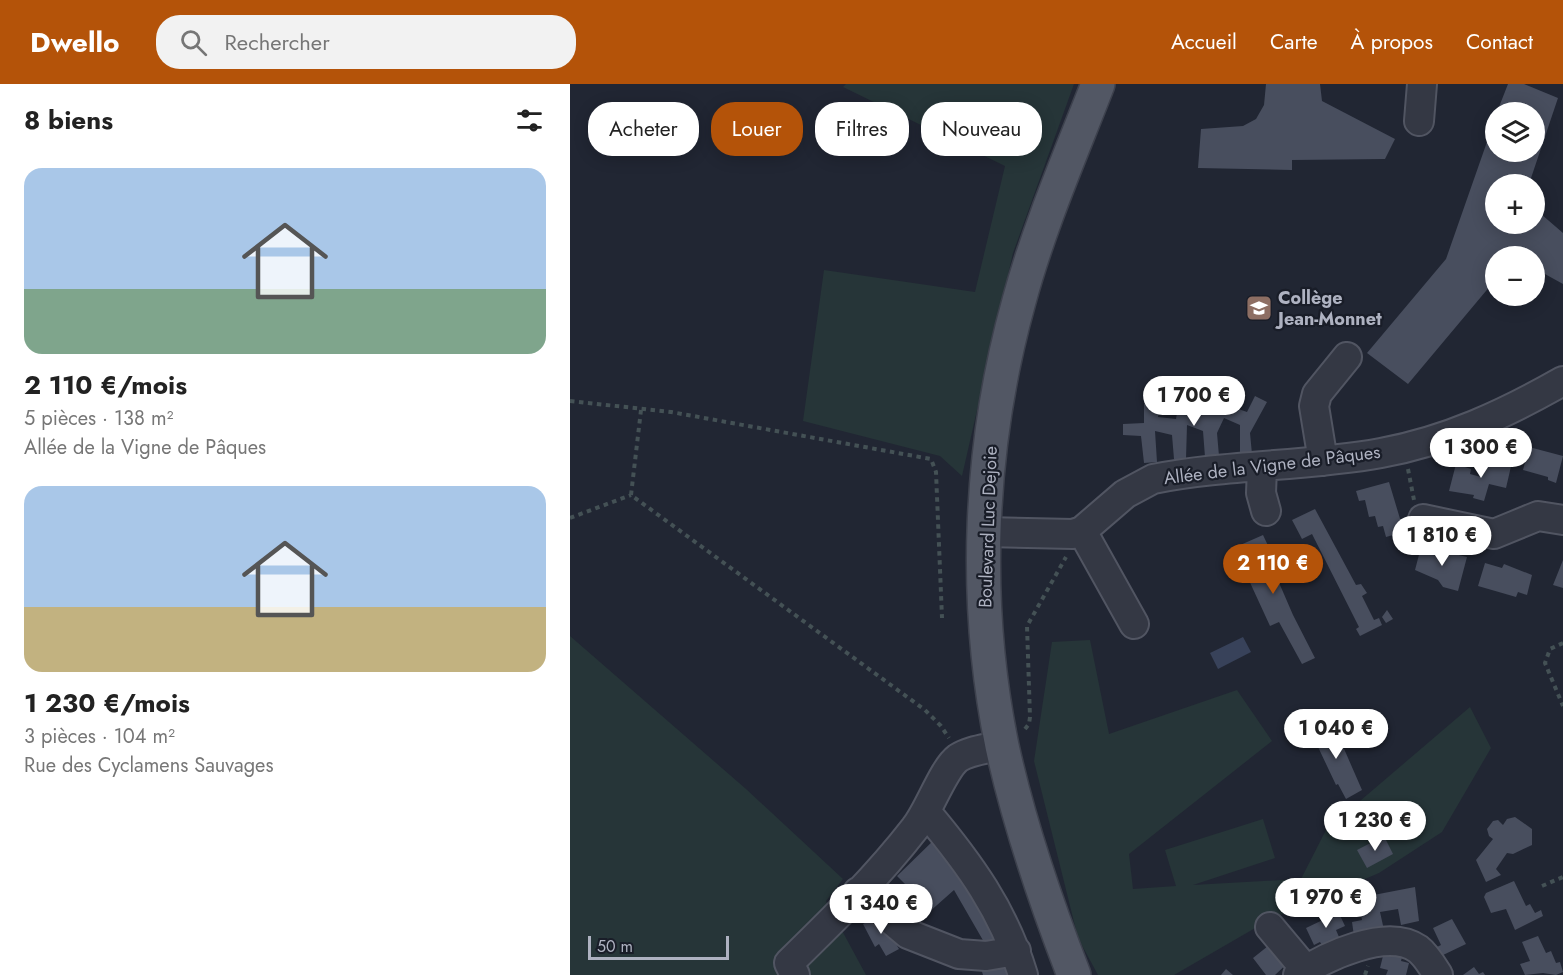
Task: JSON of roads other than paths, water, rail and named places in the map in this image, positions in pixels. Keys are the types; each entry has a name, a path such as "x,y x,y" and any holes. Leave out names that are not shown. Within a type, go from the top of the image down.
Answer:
{"main road":[{"name":"Boulevard Luc Dejoie","path":"1074,975 1040,882 1012,738 987,627 985,532 989,446 1018,302 1049,208 1098,84"}],"street":[{"path":"1419,121 1422,84"},
{"path":"1323,461 1314,406 1317,394 1347,357"},
{"name":"Allée de la Vigne de Pâques","path":"1077,532 1125,494 1153,479 1323,461 1405,448 1430,442 1484,423 1563,381"},
{"path":"1262,468 1261,493 1266,511"},
{"path":"1423,519 1494,534 1538,516 1563,520"},
{"path":"985,532 1077,532 1134,624"},
{"path":"792,969 927,813 951,765 958,758 1012,738"},
{"path":"927,813 976,877 1003,920 1019,963"},
{"path":"858,892 908,934 959,954 1019,963"},
{"path":"1270,927 1302,972 1344,952 1384,941 1402,943 1417,949 1438,975"}],"water":[{"path":"1243,637 1251,652 1218,669 1210,653"}],"place":[{"name":"Collège Jean-Monnet","path":"1259,308"}]}
